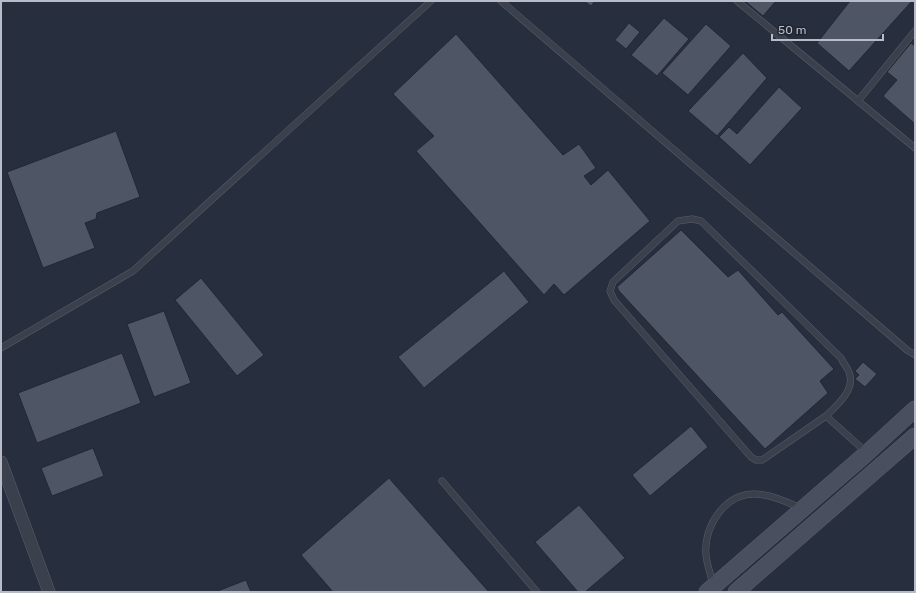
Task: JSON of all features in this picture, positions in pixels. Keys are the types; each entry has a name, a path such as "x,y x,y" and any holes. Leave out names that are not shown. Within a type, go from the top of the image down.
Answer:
{"main road":[{"path":"710,589 868,452 915,409"},
{"path":"736,592 915,436"}],"street":[{"path":"1,462 49,592"}],"lane":[{"path":"1,348 133,271 431,1"},
{"path":"501,1 907,350 915,355"},
{"path":"737,1 915,148"},
{"path":"858,101 915,31"},
{"path":"692,219 701,221 841,358 849,374 851,384 846,394 826,416 762,460 756,460 751,457 614,300 610,291 613,282 678,221 692,219"},
{"path":"826,416 868,452"},
{"path":"442,481 537,592"},
{"path":"710,589 706,555 707,540 710,528 721,510 728,503 742,496 756,494 775,497 803,509"}],"building":[{"path":"584,1 595,1 591,6"},
{"path":"745,1 776,1 763,16"},
{"path":"850,1 912,1 849,71 817,43"},
{"path":"664,18 689,39 657,76 631,55"},
{"path":"629,23 640,32 626,49 615,40"},
{"path":"706,24 731,46 688,95 662,73"},
{"path":"456,34 563,155 579,144 596,168 584,176 591,185 608,170 650,221 564,295 554,284 544,295 416,151 434,136 393,94"},
{"path":"911,43 915,46 915,124 883,96 897,80 887,72"},
{"path":"743,53 767,78 717,136 688,111"},
{"path":"779,87 802,108 750,165 719,137 729,127 737,134"},
{"path":"116,131 140,197 97,213 96,219 85,223 95,248 43,268 7,172"},
{"path":"681,230 728,277 738,270 778,315 782,312 834,369 820,381 828,393 765,449 619,291 617,287"},
{"path":"504,271 529,302 424,388 398,357"},
{"path":"201,278 264,355 237,376 175,300"},
{"path":"164,311 191,383 154,397 127,324"},
{"path":"122,353 141,403 37,443 18,393"},
{"path":"863,362 877,374 865,387 855,379 859,375 855,371"},
{"path":"691,426 708,447 650,496 632,475"},
{"path":"93,448 104,476 52,496 41,468"},
{"path":"389,478 489,592 333,592 301,555"},
{"path":"579,505 625,558 585,592 578,592 535,542"},
{"path":"246,580 251,592 215,592"}]}
